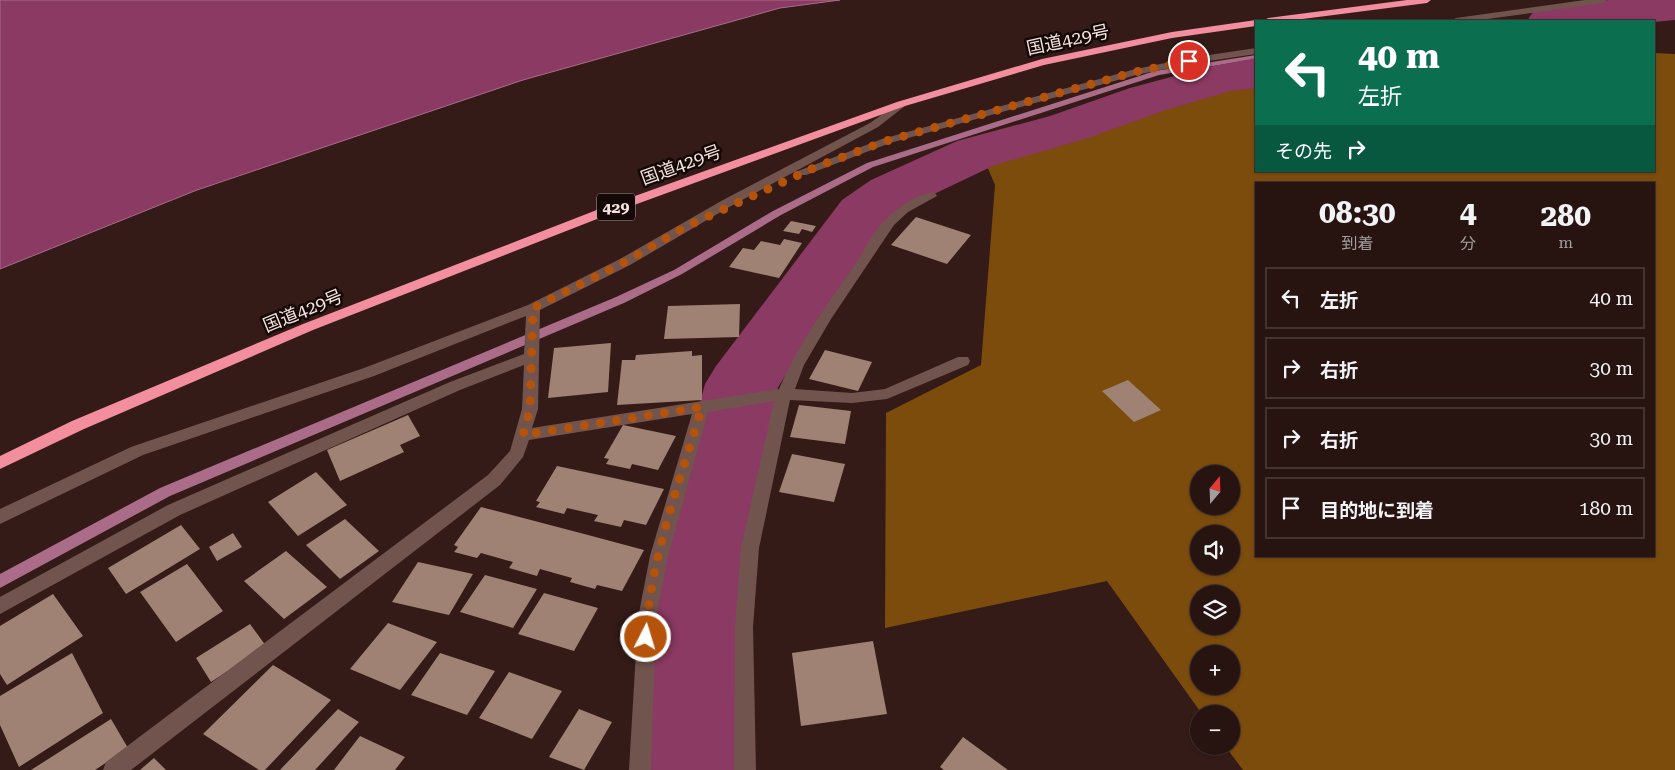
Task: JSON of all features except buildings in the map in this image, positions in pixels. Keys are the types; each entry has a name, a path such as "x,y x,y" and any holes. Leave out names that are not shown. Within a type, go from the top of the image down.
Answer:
{"highway":[{"path":"1276,20 1427,0"},
{"name":"国道429号","path":"0,463 78,426 308,327 611,208 901,104 1042,62 1172,35 1255,23"}],"street":[{"path":"1463,20 1603,0"},
{"path":"687,226 816,167 886,141 1135,72 1189,61 1255,51"},
{"path":"0,516 137,450 369,372 533,308 625,262 687,226 874,126 901,104"},
{"path":"745,770 744,627 750,548 780,406 797,365 825,318 889,223 904,209 931,196"},
{"path":"114,770 494,480 517,453 530,409 533,308"},
{"path":"0,606 174,510 455,386 531,357"},
{"path":"523,435 785,394 852,398 887,394 963,361"},
{"path":"640,770 647,618 659,556 702,407"}],"shaded area":[{"path":"0,0 840,0 780,8 523,80 197,190 0,269"},
{"path":"1655,53 1675,54 1675,770 1243,770 1232,755 1240,755 1240,705 1196,705 1107,581 885,628 886,413 981,365 995,185 986,164 1237,80 1255,78 1255,172 1655,172"}],"waterway":[{"path":"1557,20 1675,7"},
{"path":"0,581 165,492 620,300 678,272 777,213 870,165 1158,73 1255,57"},
{"path":"688,770 694,593 742,384 863,213 892,192 976,153 1069,127 1148,99 1225,77 1255,73"}],"route":[{"path":"646,637 647,618 659,556 702,407 523,435 530,409 533,308 625,262 687,226 816,167 886,141 1135,72 1189,61"}]}
